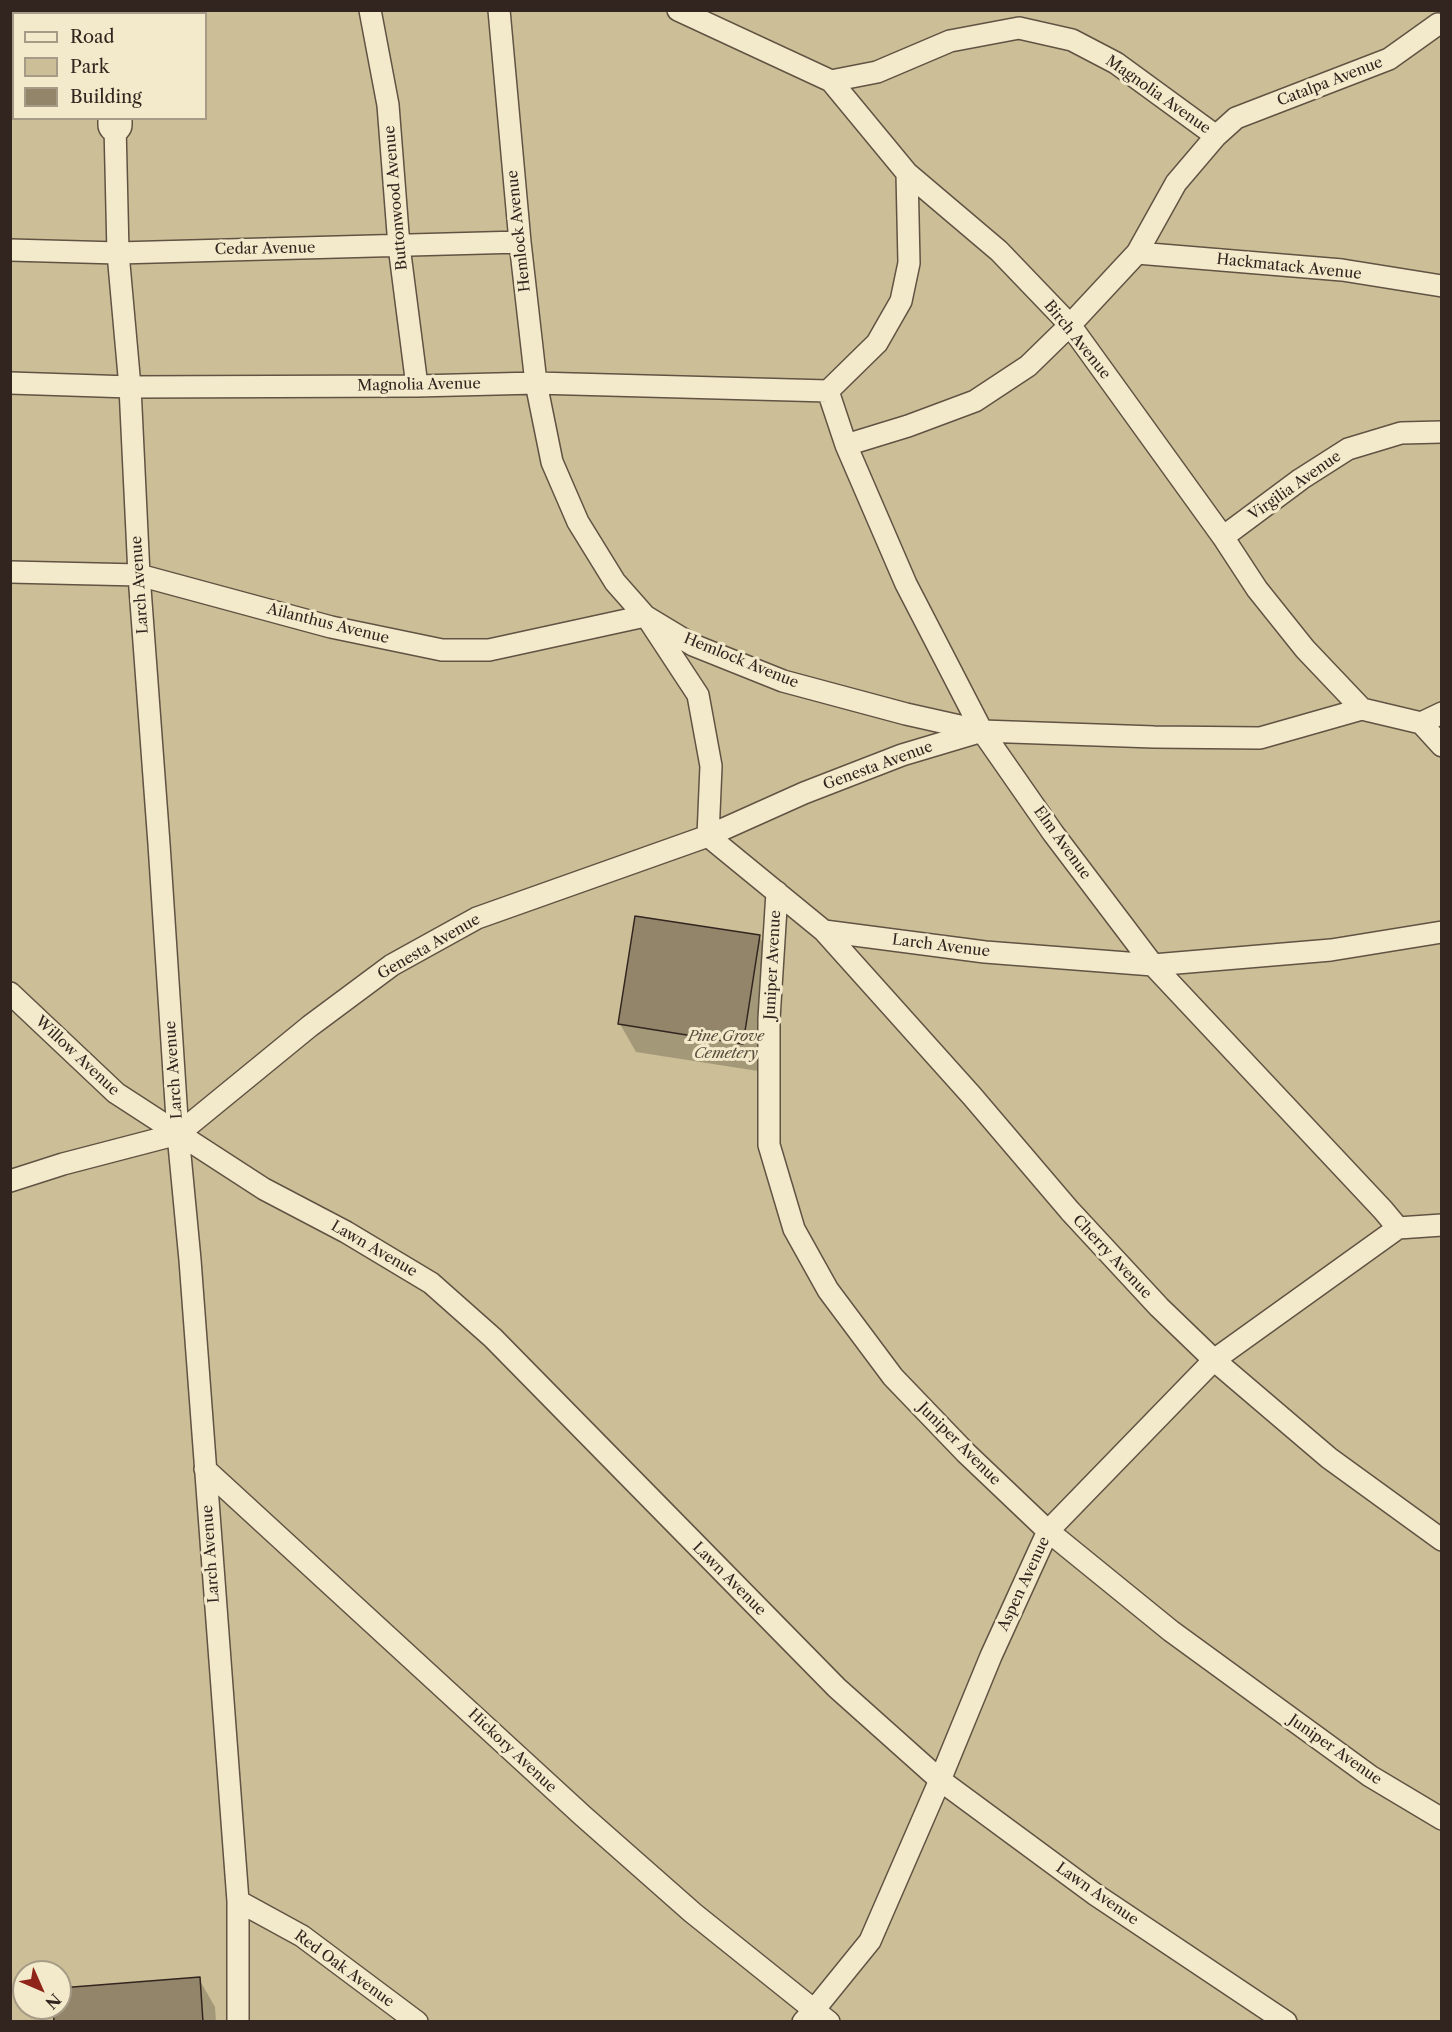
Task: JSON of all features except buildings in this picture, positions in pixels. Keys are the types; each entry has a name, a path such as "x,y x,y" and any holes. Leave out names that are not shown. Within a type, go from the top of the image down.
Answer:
{"lane":[{"name":"Buttonwood Avenue","path":"370,10 388,105 399,246 417,386"},
{"name":"Hemlock Avenue","path":"499,10 520,243 536,383 552,462 578,522 615,582 645,616 693,645 783,681 906,714 982,731 1260,738 1362,709"},
{"name":"Birch Avenue","path":"678,10 831,81 907,173 999,251 1070,325 1223,537 1257,589 1305,649 1362,709"},
{"name":"Catalpa Avenue","path":"1216,136 1236,118 1389,59 1436,17"},
{"name":"Magnolia Avenue","path":"831,81 877,72 950,41 1019,28 1072,40 1116,63 1216,136 1176,183 1137,253 1028,366 975,401 908,426 846,445"},
{"name":"Larch Avenue","path":"115,122 118,253 130,387 139,575 178,1134 190,1260 238,1902 238,2021"},
{"path":"828,391 877,343 901,301 909,263 907,173"},
{"name":"Cedar Avenue","path":"10,250 118,253 520,243"},
{"name":"Hackmatack Avenue","path":"1137,253 1342,270 1442,286"},
{"name":"Magnolia Avenue","path":"10,383 130,387 417,386 536,383 828,391"},
{"name":"Elm Avenue","path":"828,391 846,445 906,584 982,731 1053,833 1153,965 1398,1228"},
{"name":"Virgilia Avenue","path":"1223,537 1301,479 1348,449 1401,433 1442,432"},
{"name":"Ailanthus Avenue","path":"10,572 139,575 331,627 442,650 489,650 645,616"},
{"path":"645,616 698,695 711,766 708,837 824,930"},
{"path":"1362,709 1421,723 1442,746"},
{"path":"1421,723 1442,713"},
{"name":"Genesta Avenue","path":"10,1181 63,1164 178,1134 310,1026 392,965 477,918 708,837 804,793 880,764 982,731"},
{"name":"Juniper Avenue","path":"777,892 769,1020 769,1145 794,1229 828,1290 893,1377 966,1453 1048,1531 1171,1632 1370,1776 1442,1819"},
{"name":"Larch Avenue","path":"824,930 985,952 1153,965 1331,950 1442,932"},
{"name":"Cherry Avenue","path":"824,930 972,1096 1070,1211 1159,1307 1214,1360 1329,1458 1442,1540"},
{"name":"Willow Avenue","path":"10,993 116,1093 178,1134"},
{"name":"Lawn Avenue","path":"178,1134 264,1189 346,1232 431,1283 493,1338 837,1688 940,1780 1096,1895 1286,2022"},
{"path":"1398,1228 1442,1225"},
{"name":"Aspen Avenue","path":"816,2018 870,1941 991,1656 1048,1531 1214,1360 1398,1228"},
{"name":"Hickory Avenue","path":"205,1469 583,1816 816,2018"},
{"name":"Red Oak Avenue","path":"238,1902 302,1935 417,2022"}],"green space":[{"name":"Pine Grove Cemetery","path":"11,11 1441,11 1441,2021 11,2021"}]}
